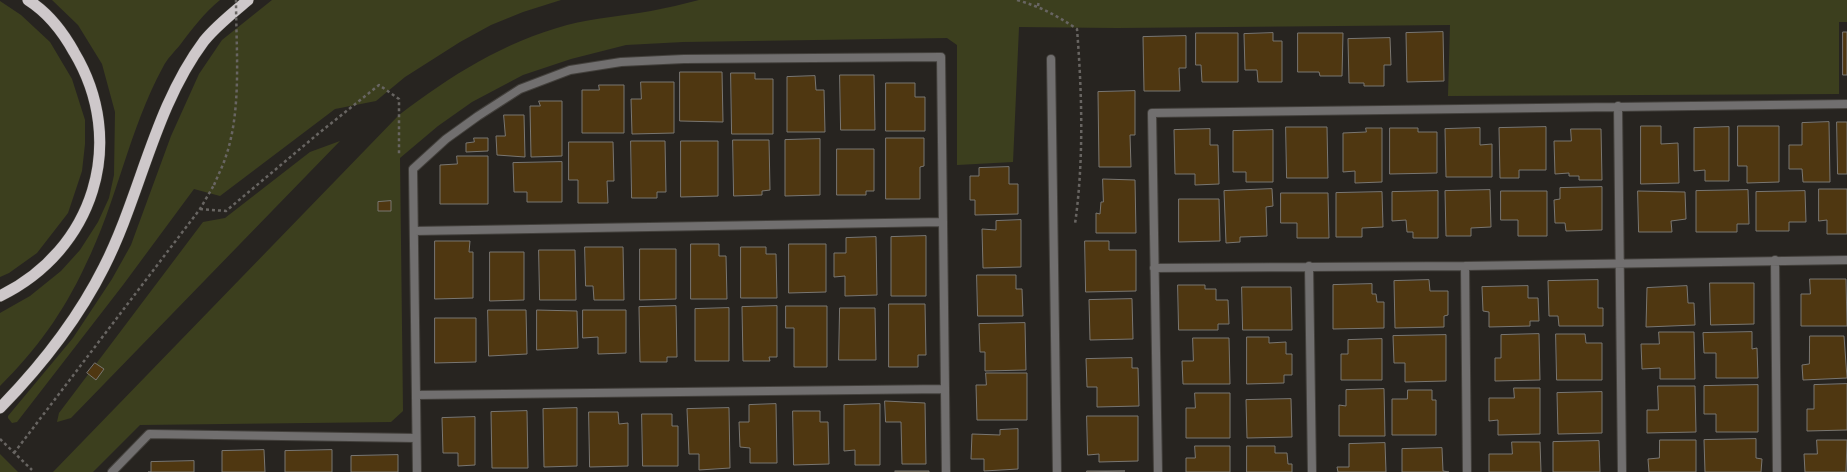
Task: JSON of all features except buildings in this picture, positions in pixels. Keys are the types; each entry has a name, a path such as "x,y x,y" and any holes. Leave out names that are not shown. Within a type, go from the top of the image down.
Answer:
{"highway":[{"path":"0,296 15,289 39,272 59,252 74,232 86,209 95,184 99,152 99,121 95,96 84,68 56,24 28,0"},
{"path":"0,408 26,381 54,348 68,328 104,267 117,238 171,99 187,68 205,41 223,20 248,0"}],"street":[{"path":"417,472 413,169 446,139 478,116 520,90 570,70 621,62 684,59 941,57 946,472"},
{"path":"1051,59 1057,472"},
{"path":"1158,472 1152,113 1847,104"},
{"path":"1618,106 1622,472"},
{"path":"414,231 943,222"},
{"path":"1775,260 1777,472"},
{"path":"1154,268 1465,266 1619,262 1847,260"},
{"path":"1310,266 1312,472"},
{"path":"1465,266 1467,472"},
{"path":"416,395 945,389"},
{"path":"112,472 149,434 416,438"}],"path":[{"path":"14,452 200,210 214,184 226,156 233,127 236,98 236,0"},
{"path":"1017,0 1038,6 1056,15 1077,29 1081,113 1078,196 1074,229"},
{"path":"1038,6 1039,0"},
{"path":"200,210 226,211 379,85 399,99 398,153 413,169"},
{"path":"0,439 32,470"}],"green space":[{"path":"52,0 220,0 198,21 165,64 141,115 106,217 77,283 48,330 26,358 0,386 0,313 30,296 61,271 80,250 98,222 109,198 114,175 115,112 102,64 78,25"},
{"path":"272,0 561,0 523,12 491,25 460,42 405,77 376,101 335,109 220,196 194,189 123,285 17,422 12,423 8,416 73,338 112,279 131,245 171,136 199,74 222,40"},
{"path":"699,0 1847,0 1847,22 1839,22 1839,94 1448,96 1450,25 1117,28 1019,27 1013,162 957,165 957,45 947,38 683,42 626,45 571,59 523,75 472,102 438,126 400,158 403,411 391,422 140,425 93,472 53,472 399,115 418,101 478,62 521,41 544,32 567,25 651,11"},
{"path":"0,1 21,15 50,42 72,79 85,120 85,144 82,171 68,213 37,253 9,273 0,277"},
{"path":"340,141 71,418 57,422 59,413 203,222 225,218 310,152"},
{"path":"0,454 18,472 0,472"}]}
